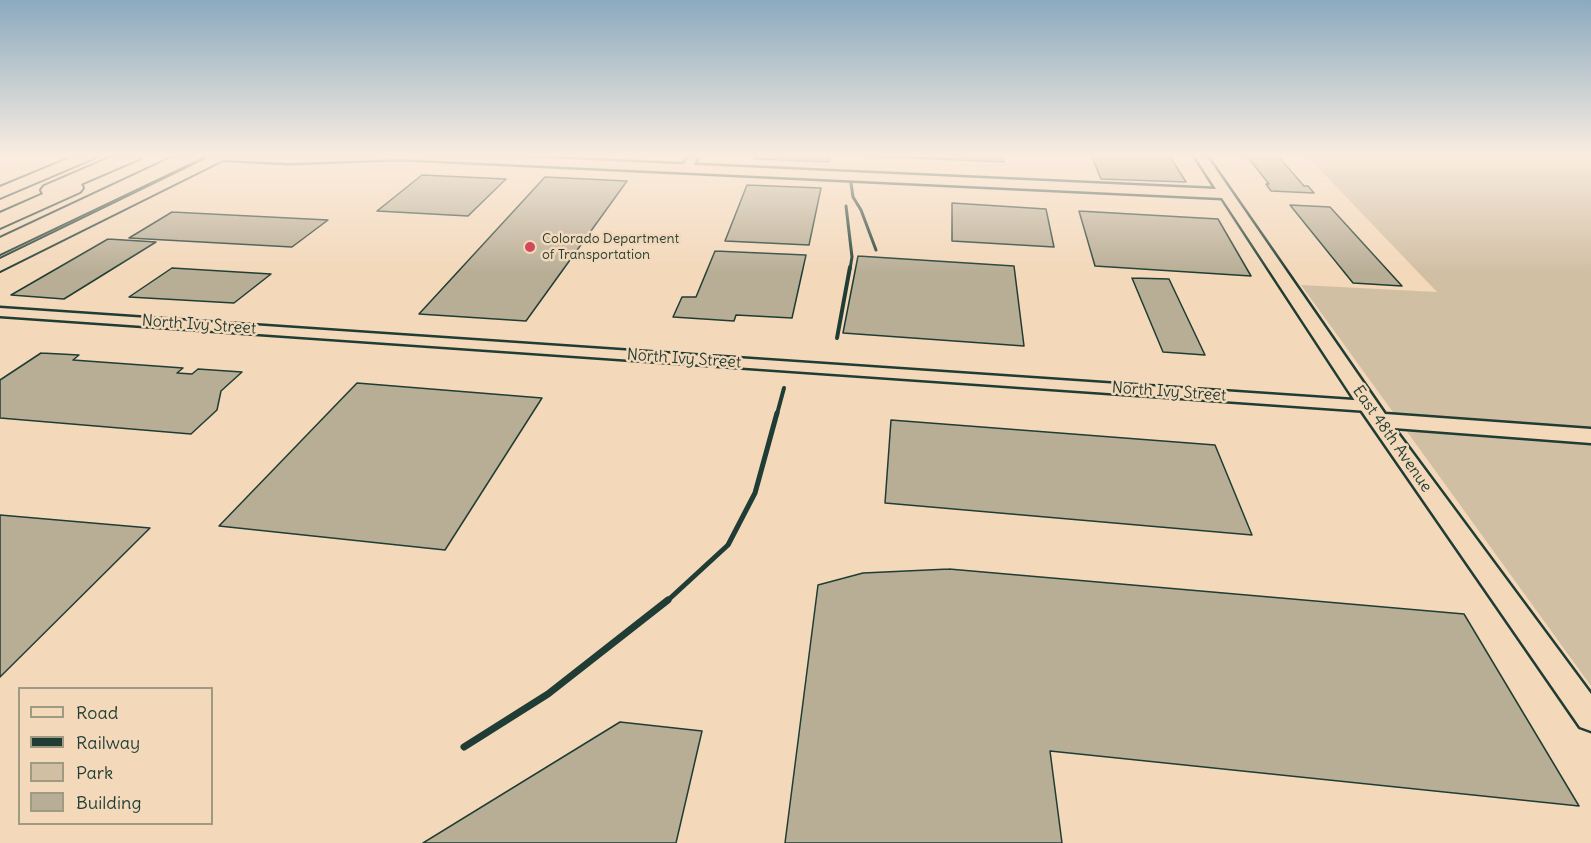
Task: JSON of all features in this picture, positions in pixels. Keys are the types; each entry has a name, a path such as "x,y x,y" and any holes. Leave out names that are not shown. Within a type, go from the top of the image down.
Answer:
{"highway":[{"path":"0,213 51,194"},
{"path":"0,221 64,194"},
{"path":"0,237 81,194"},
{"path":"0,246 66,214 96,194"}],"main road":[{"path":"0,266 141,194"}],"street":[{"name":"East 48th Avenue","path":"1228,194 1286,286 1373,413 1591,718"},
{"name":"North Ivy Street","path":"0,312 1373,413 1591,436"}],"green space":[{"path":"1344,194 1591,194 1591,686 1301,285 1437,292"}],"building":[{"path":"398,194 490,194 468,216 377,211"},
{"name":"Colorado Department of Transportation","path":"529,194 617,194 526,321 419,314"},
{"path":"743,194 820,194 809,245 725,241"},
{"path":"952,203 1046,209 1054,247 952,241"},
{"path":"1290,205 1330,207 1402,286 1353,283"},
{"path":"1079,211 1218,219 1251,276 1095,266"},
{"path":"172,212 328,220 292,247 129,238"},
{"path":"108,239 156,242 64,299 11,295"},
{"path":"715,251 806,255 792,318 736,315 734,321 673,317 682,297 696,297"},
{"path":"858,256 1014,266 1024,346 843,333"},
{"path":"172,268 271,274 234,303 129,297"},
{"path":"1132,278 1169,279 1205,355 1163,352"},
{"path":"41,353 79,355 73,360 183,368 177,373 192,374 198,369 242,372 221,391 217,410 191,434 0,418 0,380"},
{"path":"357,383 542,398 445,550 219,526"},
{"path":"891,420 1215,445 1252,535 885,503"},
{"path":"0,515 150,528 0,677"},
{"path":"949,569 1464,614 1579,806 1050,751 1062,843 785,843 818,585 863,573"},
{"path":"620,722 702,731 676,843 423,843"}],"railway":[{"path":"853,194 876,250"},
{"path":"846,206 852,257 850,269"},
{"path":"837,338 850,267"},
{"path":"777,414 784,388"},
{"path":"666,602 728,545 755,493 777,413"},
{"path":"464,747 548,694 668,600"}],"place":[{"name":"Colorado Department of Transportation","path":"530,247"}]}
